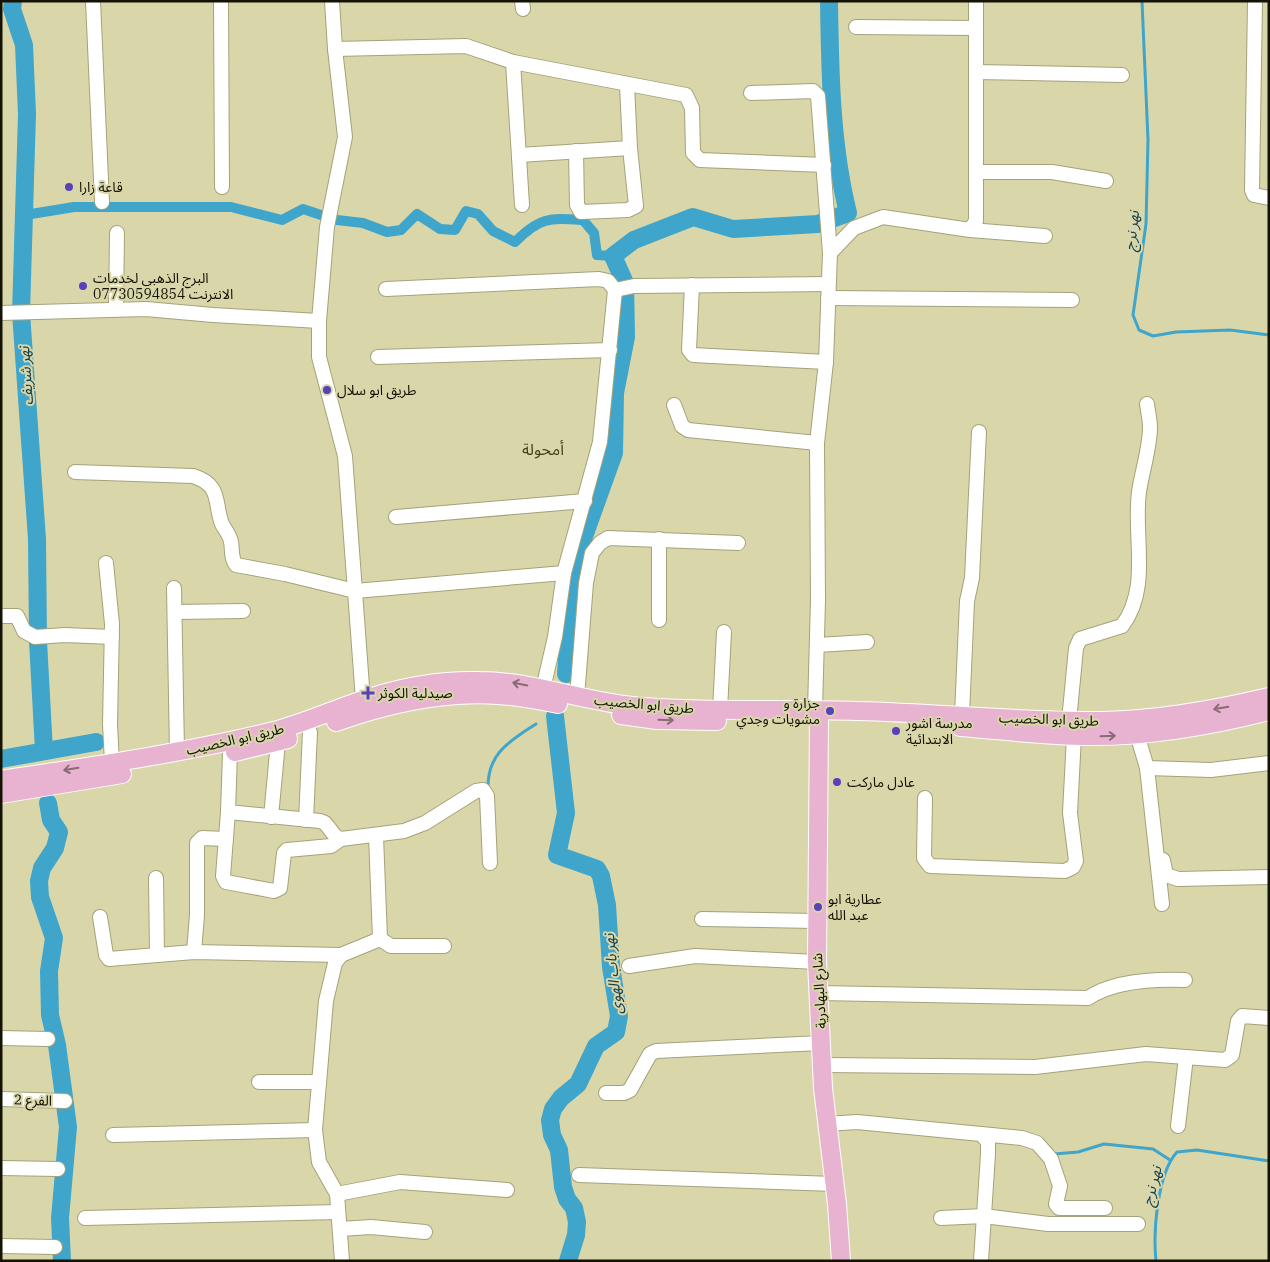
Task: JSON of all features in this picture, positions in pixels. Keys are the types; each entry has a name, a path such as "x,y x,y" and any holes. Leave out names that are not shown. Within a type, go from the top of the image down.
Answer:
{"main road":[{"name":"طريق ابو الخصيب","path":"1,794 230,753 278,742 421,693 476,680 516,683 577,698 631,706 817,714 962,715 1048,727"},
{"name":"طريق ابو الخصيب","path":"1,780 178,752 278,730 400,689 421,693 496,694 657,720 817,714 960,726 1072,728 1136,734 1199,726 1269,711"},
{"name":"طريق ابو الخصيب","path":"1072,728 1106,721 1162,717 1223,708 1269,697"},
{"name":"شارع البهادرية","path":"817,714 817,962 826,1124 841,1261"}],"street":[{"path":"92,1 102,202"},
{"path":"221,1 222,187"},
{"path":"332,1 335,49 345,137 327,227 319,321 319,357 345,456 363,700"},
{"path":"970,230 976,221 976,1"},
{"path":"1255,1 1252,190 1254,195 1269,198"},
{"path":"856,27 976,28"},
{"path":"335,49 466,46 513,62 686,96 692,108 693,153 700,160 824,165"},
{"path":"513,62 522,205"},
{"path":"976,72 1122,75"},
{"path":"576,151 577,205 581,212 628,210 636,206 630,148 627,85"},
{"path":"750,93 813,91 818,96 830,247 826,362 817,442 817,714"},
{"path":"519,155 630,148"},
{"path":"976,172 1052,172 1106,181"},
{"path":"830,247 854,228 883,217 970,230 1045,236"},
{"path":"116,309 117,233"},
{"path":"386,289 600,279 624,288 692,285 828,284"},
{"path":"692,285 689,350 693,355 826,362"},
{"path":"543,689 556,637 564,573 600,442 610,350 624,288"},
{"path":"828,298 1072,300"},
{"path":"1,313 146,309 319,321"},
{"path":"378,357 610,350"},
{"path":"925,798 924,858 930,866 1065,871 1073,867 1076,861 1070,813 1076,648 1080,638 1122,626 1132,610 1140,574 1137,541 1138,493 1150,428 1147,404"},
{"path":"674,405 682,426 688,430 817,442"},
{"path":"962,715 967,601 972,578 979,432"},
{"path":"75,472 193,476 203,480 218,498 222,522 231,541 232,556 236,565 286,574 355,591 564,573"},
{"path":"396,517 585,500"},
{"path":"577,698 586,583 592,553 600,543 608,538 738,544"},
{"path":"659,539 659,620"},
{"path":"106,563 112,637 110,724 112,763"},
{"path":"174,588 178,752"},
{"path":"175,612 243,611"},
{"path":"1,616 17,616 24,631 34,637 65,635 112,637"},
{"path":"720,710 724,632"},
{"path":"817,645 867,642"},
{"path":"306,820 310,732"},
{"path":"1136,734 1147,768 1162,904"},
{"path":"271,817 278,742"},
{"path":"230,753 223,876 226,882 274,891 280,888 284,853 287,850 331,846 342,839"},
{"path":"1147,768 1211,770 1269,763"},
{"path":"228,812 324,823 336,837 342,839 376,836 415,828 476,791 483,790 487,796 490,862"},
{"path":"1152,808 1166,875 1170,877 1269,878"},
{"path":"376,836 380,940"},
{"path":"194,952 197,915 197,843 202,838 226,839"},
{"path":"156,878 157,955"},
{"path":"100,917 106,955 109,959 194,952 341,955 380,940 391,946 444,946"},
{"path":"702,919 816,920"},
{"path":"341,955 335,962 326,1002 315,1130 319,1162 337,1194 342,1261"},
{"path":"629,966 695,956 817,962"},
{"path":"819,993 1088,998 1101,989 1155,979 1185,980"},
{"path":"822,1065 1036,1067 1146,1054 1225,1060 1232,1055 1238,1021 1242,1016 1269,1018"},
{"path":"1,1038 48,1039"},
{"path":"606,1094 624,1093 630,1090 650,1054 656,1051 821,1043"},
{"path":"1178,1126 1186,1057"},
{"path":"259,1082 320,1082"},
{"name":"الفرع 2","path":"1,1099 65,1101"},
{"path":"826,1124 856,1122 1022,1138 1037,1143 1051,1159 1060,1186 1056,1204 1060,1208 1105,1208"},
{"path":"113,1135 315,1130"},
{"path":"981,1134 988,1142 981,1261"},
{"path":"1,1168 58,1169"},
{"path":"579,1175 834,1184"},
{"path":"337,1194 400,1182 507,1190"},
{"path":"85,1218 338,1212"},
{"path":"941,1218 984,1216 1048,1224 1138,1224"},
{"path":"340,1229 371,1227 425,1232"},
{"path":"1,1246 55,1247"}],"waterway":[{"name":"نهر شريف","path":"13,1 12,9 24,45 27,114 21,313 37,539 38,641 44,751"},
{"path":"566,674 573,567 614,453 615,393 626,337 625,283 613,256 634,240 693,217 733,229 818,224 848,213 838,161 832,108 829,1"},
{"name":"نهر نرج","path":"1142,1 1148,140 1146,224 1133,315 1139,330 1153,336 1176,332 1230,330 1269,335"},
{"path":"25,215 74,207 231,207 282,220 303,209 321,215"},
{"path":"337,220 363,223 387,232 401,230 417,214 440,229 455,230 466,211 478,214 493,231 515,242 531,228 546,221 553,219 583,220 594,233 597,255 613,256"},
{"name":"نهر باب الهوى","path":"555,716 566,813 557,855 597,869 601,876 607,905 611,967 619,1016 616,1032 596,1046 578,1084 561,1098 553,1109 550,1120 552,1135 559,1150 563,1187 567,1199 574,1208 577,1222 576,1235 568,1261"},
{"path":"488,789 491,766 496,757 517,736 536,724"},
{"path":"1,759 96,742"},
{"path":"48,803 51,820 59,832 55,848 42,868 39,881 40,897 54,938 49,971 50,1015 57,1045 68,1127 60,1218 62,1261"},
{"path":"1054,1154 1078,1152 1104,1144 1153,1149 1170,1160"},
{"name":"نهر نرج","path":"1156,1261 1155,1235 1158,1204 1165,1174 1177,1152 1197,1150 1269,1161"}],"place":[{"name":"قاعة زارا","path":"69,187"},
{"name":"البرج الذهبي لخدمات الانترنت 07730594854","path":"83,286"},
{"name":"طريق ابو سلال","path":"327,390"},
{"name":"صيدلية الكوثر","path":"368,693"},
{"name":"جزارة و مشويات وجدي","path":"830,711"},
{"name":"مدرسة اشور الابتدائية","path":"896,731"},
{"name":"عادل ماركت","path":"837,782"},
{"name":"عطارية ابو عبد الله","path":"818,907"}],"district":[{"name":"أمحولة","path":"543,449"}]}
